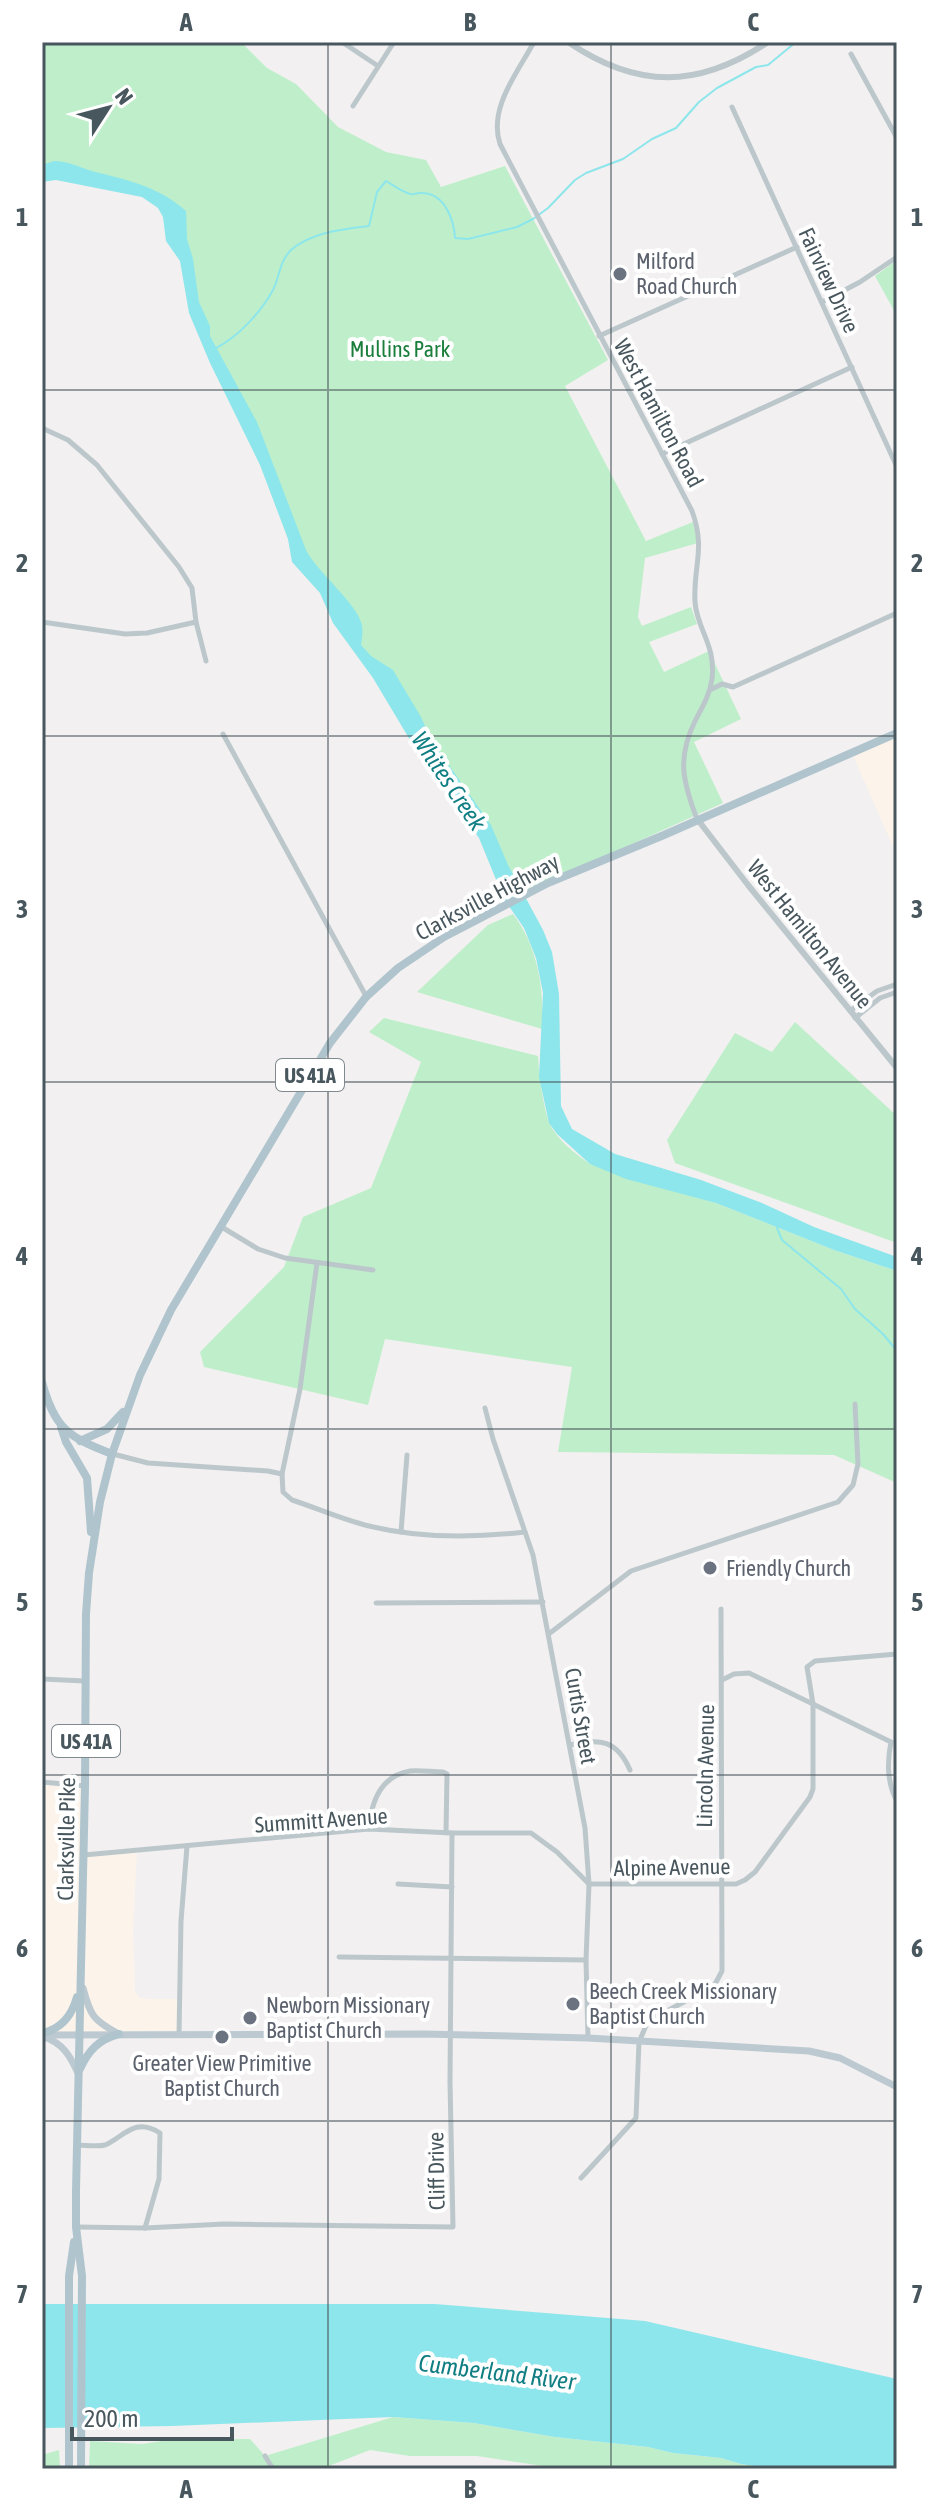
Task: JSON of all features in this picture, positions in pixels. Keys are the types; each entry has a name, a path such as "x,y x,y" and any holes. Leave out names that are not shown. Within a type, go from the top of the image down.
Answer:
{"main road":[{"name":"Clarksville Highway","path":"112,1454 127,1408 160,1330 328,1047 366,997 411,958 439,940 548,883 897,733"},
{"path":"42,1382 48,1405 87,1478 92,1551"},
{"path":"80,1441 107,1429 127,1408"},
{"path":"61,1427 80,1441 112,1454"},
{"name":"Clarksville Pike","path":"81,2466 82,2276 76,2227 76,2145 84,1855 86,1614 92,1551 112,1454"},
{"path":"80,1980 94,2019 119,2034"},
{"path":"42,2035 67,2019 76,2002 80,1980"},
{"path":"78,2074 95,2046 107,2037 119,2034"},
{"path":"42,2035 451,2035 588,2038 809,2051 840,2058 897,2087"},
{"path":"42,2035 59,2044 78,2074"},
{"name":"Clarksville Pike","path":"68,2466 69,2276 76,2227"}],"street":[{"path":"342,42 378,66"},
{"path":"353,106 394,42"},
{"name":"West Hamilton Road","path":"534,42 506,93 496,122 502,149 692,511 698,528 700,542 695,603 711,645 713,666 709,694 683,749 684,771 698,820"},
{"path":"568,42 622,72 655,77 686,77 719,68 768,42"},
{"path":"851,54 897,138"},
{"name":"Fairview Drive","path":"732,107 897,465"},
{"path":"599,336 797,247"},
{"path":"822,302 860,282 897,257"},
{"path":"662,454 852,367"},
{"path":"42,428 68,440 97,465 170,556 192,588 196,622 206,661"},
{"path":"709,694 719,684 733,687 897,613"},
{"path":"42,622 125,634 147,633 196,622"},
{"path":"223,734 366,997"},
{"name":"West Hamilton Avenue","path":"698,820 897,1068"},
{"path":"849,1011 870,995 897,984"},
{"path":"855,1018 874,1002 897,992"},
{"path":"870,995 874,1002"},
{"path":"220,1226 258,1249 285,1258 373,1270"},
{"path":"317,1263 300,1389 282,1474 283,1492 292,1500 368,1526 401,1532 490,1536 525,1532"},
{"path":"550,1633 631,1571 838,1502 853,1485 858,1464 855,1404"},
{"name":"Curtis Street","path":"485,1408 533,1555 585,1828 589,1884 586,1960 588,2038"},
{"path":"112,1454 148,1463 282,1474"},
{"path":"401,1532 407,1455"},
{"path":"376,1603 543,1602"},
{"name":"Lincoln Avenue","path":"639,2042 648,2021 714,1986 722,1971 721,1609"},
{"name":"Alpine Avenue","path":"589,1884 736,1884 745,1880 755,1872 810,1797 814,1777 813,1704 807,1667 815,1661 897,1654"},
{"path":"722,1680 734,1674 749,1673 891,1742 889,1770 897,1801"},
{"path":"42,1679 86,1681"},
{"path":"570,1745 598,1741 609,1744 625,1758 630,1770"},
{"name":"Cliff Drive","path":"76,2227 224,2224 453,2227 452,1887 447,1774 410,1771 396,1776 382,1787 371,1807 369,1829"},
{"path":"42,1782 85,1786"},
{"name":"Summitt Avenue","path":"84,1855 369,1829 531,1833 557,1852 589,1884"},
{"path":"179,2034 181,1921 187,1846"},
{"path":"398,1884 452,1887"},
{"path":"339,1957 586,1960"},
{"path":"581,2178 636,2118 639,2042"},
{"path":"76,2145 102,2146 131,2128 160,2133 159,2179 145,2228"},
{"path":"265,2456 273,2469"}],"shaded area":[{"path":"897,733 897,856 852,753"},
{"path":"42,1782 85,1786 84,1855 137,1850 133,1931 135,1991 139,1997 147,1999 180,1999 179,2034 42,2035"}],"green space":[{"name":"Mullins Park","path":"42,42 241,42 267,68 296,84 338,127 386,152 426,160 441,187 505,166 608,360 565,386 646,541 693,522 698,543 645,558 638,617 642,626 691,607 697,624 649,642 664,672 709,651 741,719 694,742 723,803 519,895 302,555 210,342 195,299 183,241 154,195 42,171"},
{"path":"897,260 897,316 875,276"},
{"path":"513,914 522,927 538,968 542,1029 417,992 488,925"},
{"path":"384,1018 538,1056 543,1100 550,1124 562,1141 590,1164 716,1203 834,1250 897,1271 897,1483 834,1455 558,1452 572,1367 385,1339 368,1405 204,1367 200,1352 284,1267 303,1217 371,1188 421,1062 369,1032"},
{"path":"795,1022 897,1116 897,1243 675,1163 667,1140 735,1033 772,1052"},
{"path":"393,2417 474,2423 555,2437 721,2458 775,2469 563,2469 477,2456 410,2456 370,2450 321,2469 89,2469 90,2441 142,2444 169,2440 250,2439 265,2456"},
{"path":"59,2450 60,2469 42,2469 42,2455"}],"water":[{"name":"Whites Creek","path":"54,161 142,185 164,195 186,211 187,239 199,302 210,326 210,336 257,422 306,550 354,608 362,628 361,645 371,656 393,670 432,741 491,825 508,865 543,930 552,952 559,994 561,1106 572,1129 615,1154 701,1180 814,1227 897,1257 897,1271 834,1250 716,1203 626,1179 590,1164 557,1134 549,1123 539,1077 543,993 536,958 524,928 504,899 479,838 416,750 373,678 333,623 320,593 292,562 288,539 260,465 189,313 180,261 166,241 163,217 158,208 142,197 56,180 42,182 42,165"},
{"name":"Cumberland River","path":"42,2304 435,2304 645,2321 897,2379 897,2469 775,2469 721,2458 555,2437 474,2423 393,2417 42,2428"}],"waterway":[{"path":"216,348 241,331 262,307 291,250 318,235 369,226 377,192 386,181 407,193 431,194 437,198 447,209 455,238 468,239 517,227 548,208 575,180 623,159 652,139 676,128 699,102 717,88 756,67 768,65 796,42"},
{"path":"777,1228 782,1240 841,1289 855,1309 897,1351"}],"place":[{"name":"Milford Road Church","path":"620,274"},
{"name":"Friendly Church","path":"710,1568"},
{"name":"Beech Creek Missionary Baptist Church","path":"573,2004"},
{"name":"Newborn Missionary Baptist Church","path":"250,2018"},
{"name":"Greater View Primitive Baptist Church","path":"222,2037"}]}
